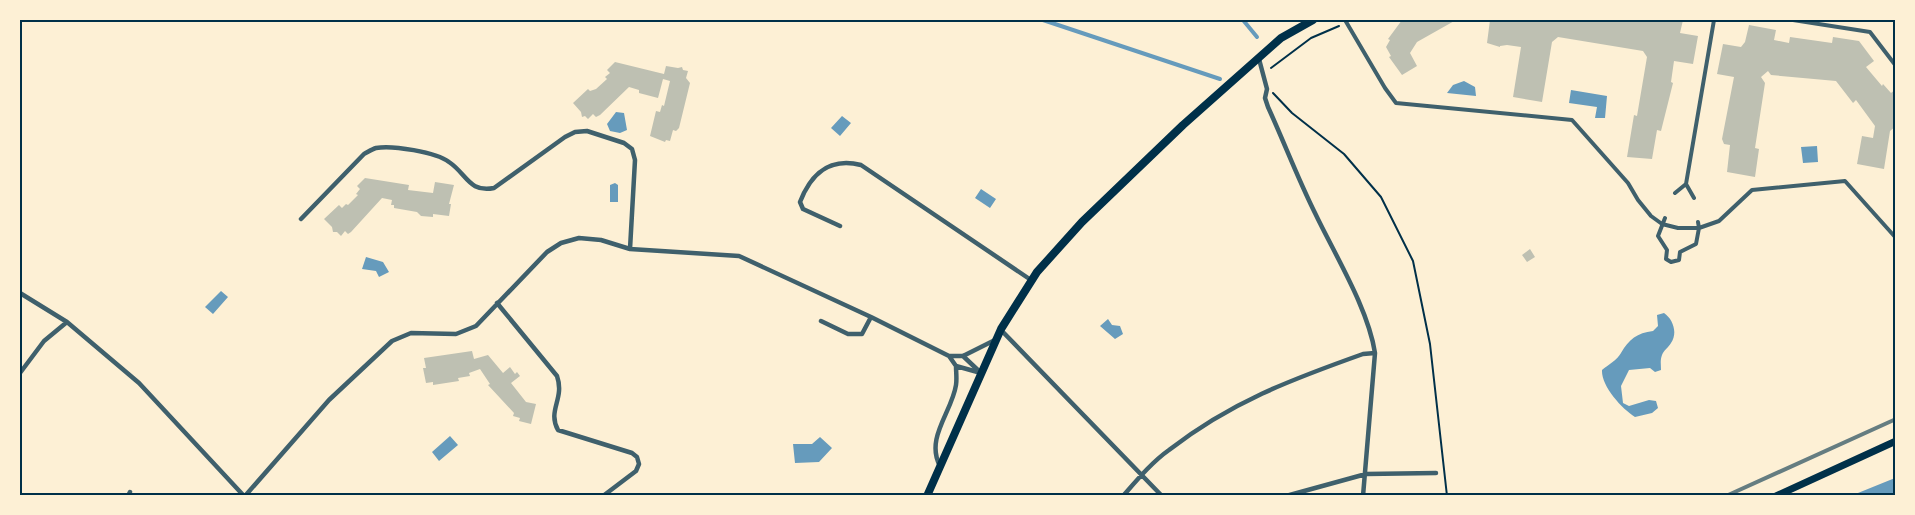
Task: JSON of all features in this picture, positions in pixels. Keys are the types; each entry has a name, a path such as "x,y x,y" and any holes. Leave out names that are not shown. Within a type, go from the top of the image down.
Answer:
{"main road":[{"path":"927,495 995,340 1031,279 1102,202 1258,57 1293,29 1313,20"},
{"path":"1776,495 1896,441"}],"street":[{"path":"1694,198 1686,184 1714,20"},
{"path":"1793,20 1870,32 1896,66"},
{"path":"1346,21 1396,103 1572,120 1628,183 1645,208 1662,224 1678,228 1699,228 1719,221 1752,189 1845,181 1896,238"},
{"path":"1258,57 1267,89 1265,98 1313,209 1353,291 1373,342 1375,353 1363,495"},
{"path":"301,219 363,154 374,148 387,147 434,155 449,161 473,186 483,190 494,188 575,132 587,131 624,143 632,149 635,160 630,249"},
{"path":"840,226 803,209 800,202 807,185 823,170 836,163 848,162 861,165 1031,279"},
{"path":"1675,193 1686,184"},
{"path":"1665,218 1658,236 1666,250 1666,259 1671,262 1679,260 1680,252 1696,244 1698,222"},
{"path":"20,293 67,322 139,383 245,495 329,400 392,341 411,333 456,334 476,326 547,252 561,243 579,238 602,240 630,249 739,256 949,356 963,356 995,340"},
{"path":"497,303 556,376 560,385 560,394 554,413 554,422 558,430 632,453 637,457 639,464 636,471 603,495"},
{"path":"821,321 848,334 862,334 871,317"},
{"path":"20,373 44,341 67,322"},
{"path":"1001,329 1162,495"},
{"path":"1123,495 1167,451 1214,419 1257,394 1352,358 1375,353"},
{"path":"940,466 936,458 935,444 956,385 956,366 949,356"},
{"path":"963,356 981,373"},
{"path":"956,366 981,373"},
{"path":"1286,495 1366,474 1436,473"}],"path":[{"path":"1263,75 1291,51 1311,38 1346,21"},
{"path":"1267,89 1279,97 1292,113 1344,154 1381,196 1413,261 1430,344 1448,495"}],"water":[{"path":"1464,81 1475,87 1476,96 1447,93 1453,85"},
{"path":"1571,90 1607,96 1605,118 1595,118 1597,107 1569,103"},
{"path":"616,112 624,113 627,130 620,133 610,131 607,124"},
{"path":"842,116 851,123 840,136 831,128"},
{"path":"1817,146 1818,162 1803,163 1801,147"},
{"path":"615,183 618,185 618,202 610,202 610,185"},
{"path":"981,189 996,199 990,208 975,198"},
{"path":"366,257 383,262 389,272 379,277 376,271 362,269"},
{"path":"221,291 228,297 213,314 205,307"},
{"path":"1664,313 1672,322 1674,335 1662,355 1661,370 1655,372 1650,368 1629,370 1621,386 1623,403 1629,406 1649,400 1656,401 1658,408 1652,413 1635,417 1624,409 1613,396 1605,383 1602,370 1617,358 1634,338 1642,333 1653,331 1658,326 1657,315"},
{"path":"1108,319 1112,325 1120,326 1123,334 1115,339 1100,326"},
{"path":"450,436 458,445 439,461 432,452"},
{"path":"820,437 832,448 819,462 795,463 793,444 812,444"},
{"path":"1895,478 1895,495 1853,495"}],"building":[{"path":"1402,20 1456,20 1417,42 1410,53 1417,66 1402,75 1389,57 1391,56 1386,47 1390,40 1388,39"},
{"path":"1490,20 1683,20 1680,33 1698,36 1693,64 1674,61 1671,82 1673,83 1661,131 1657,130 1652,159 1627,157 1647,57 1643,51 1558,37 1552,42 1542,102 1513,97 1521,47 1507,45 1500,47 1487,43"},
{"path":"1749,25 1776,30 1774,40 1789,43 1790,37 1832,43 1833,37 1859,41 1874,61 1866,67 1891,93 1896,89 1896,126 1890,131 1884,169 1857,164 1862,136 1873,138 1875,126 1856,100 1853,103 1836,81 1771,75 1768,71 1761,77 1765,83 1755,148 1759,149 1755,177 1727,172 1730,145 1724,144 1722,139 1734,77 1717,74 1723,44 1741,47 1745,42"},
{"path":"615,62 664,74 666,66 682,67 683,70 688,71 686,78 690,83 679,128 676,131 673,130 670,141 665,142 650,136 656,111 660,112 662,105 664,106 670,81 663,79 658,98 639,93 639,90 629,87 600,115 596,117 593,114 588,119 585,116 582,117 581,112 573,103 588,89 590,91 596,89 607,79 605,77 610,73 607,70"},
{"path":"365,178 409,185 408,190 433,193 435,182 454,185 449,204 451,204 449,216 433,214 433,217 421,216 417,212 394,208 394,205 391,205 392,200 382,198 351,232 348,234 345,231 341,236 333,232 332,227 324,219 339,205 342,208 348,205 358,195 356,194 360,189 357,186"},
{"path":"1530,249 1535,257 1527,262 1522,255"},
{"path":"472,351 474,359 488,355 503,373 510,367 515,374 517,372 520,376 511,383 526,402 536,404 531,424 519,421 520,418 513,416 514,413 488,385 490,384 480,369 469,373 470,376 458,378 459,381 433,385 433,382 426,383 424,358"}],"waterway":[{"path":"1043,20 1220,79"},
{"path":"1243,20 1257,37"}],"railway":[{"path":"1726,496 1896,419"}]}
